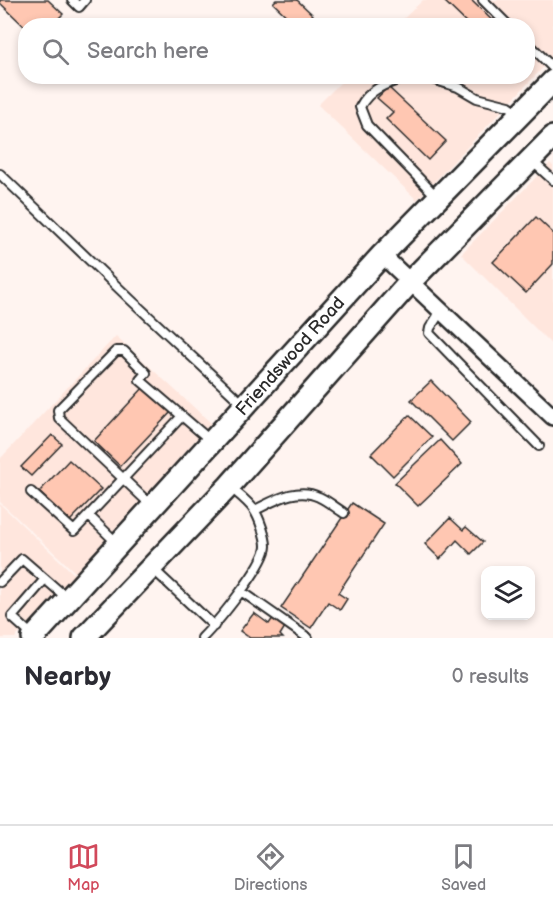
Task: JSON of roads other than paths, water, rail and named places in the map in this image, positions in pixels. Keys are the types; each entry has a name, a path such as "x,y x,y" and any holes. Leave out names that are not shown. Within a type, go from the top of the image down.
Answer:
{"main road":[{"name":"Friendswood Road","path":"33,637 382,255 553,81"},
{"path":"84,638 229,486 410,282 553,137"}],"street":[{"path":"382,255 553,417"}],"lane":[{"path":"72,0 79,7 85,0"},
{"path":"483,0 501,18"},
{"path":"535,50 553,68"},
{"path":"387,84 366,96 360,107 367,125 438,198"},
{"path":"448,84 477,98 509,106 520,114"},
{"path":"531,159 553,180"},
{"path":"0,174 245,406"},
{"path":"441,311 429,333 539,446"},
{"path":"153,507 59,418 58,410 116,351 124,351 146,374 140,380 212,442"},
{"path":"31,492 74,531 182,416"},
{"path":"202,638 241,591 263,559 266,547 255,510 229,486"},
{"path":"255,510 286,494 304,494 317,495 344,513"},
{"path":"89,516 119,544"},
{"path":"0,582 22,559 69,599"},
{"path":"151,567 214,626"},
{"path":"33,637 12,617 45,579"},
{"path":"241,591 309,638"}]}
